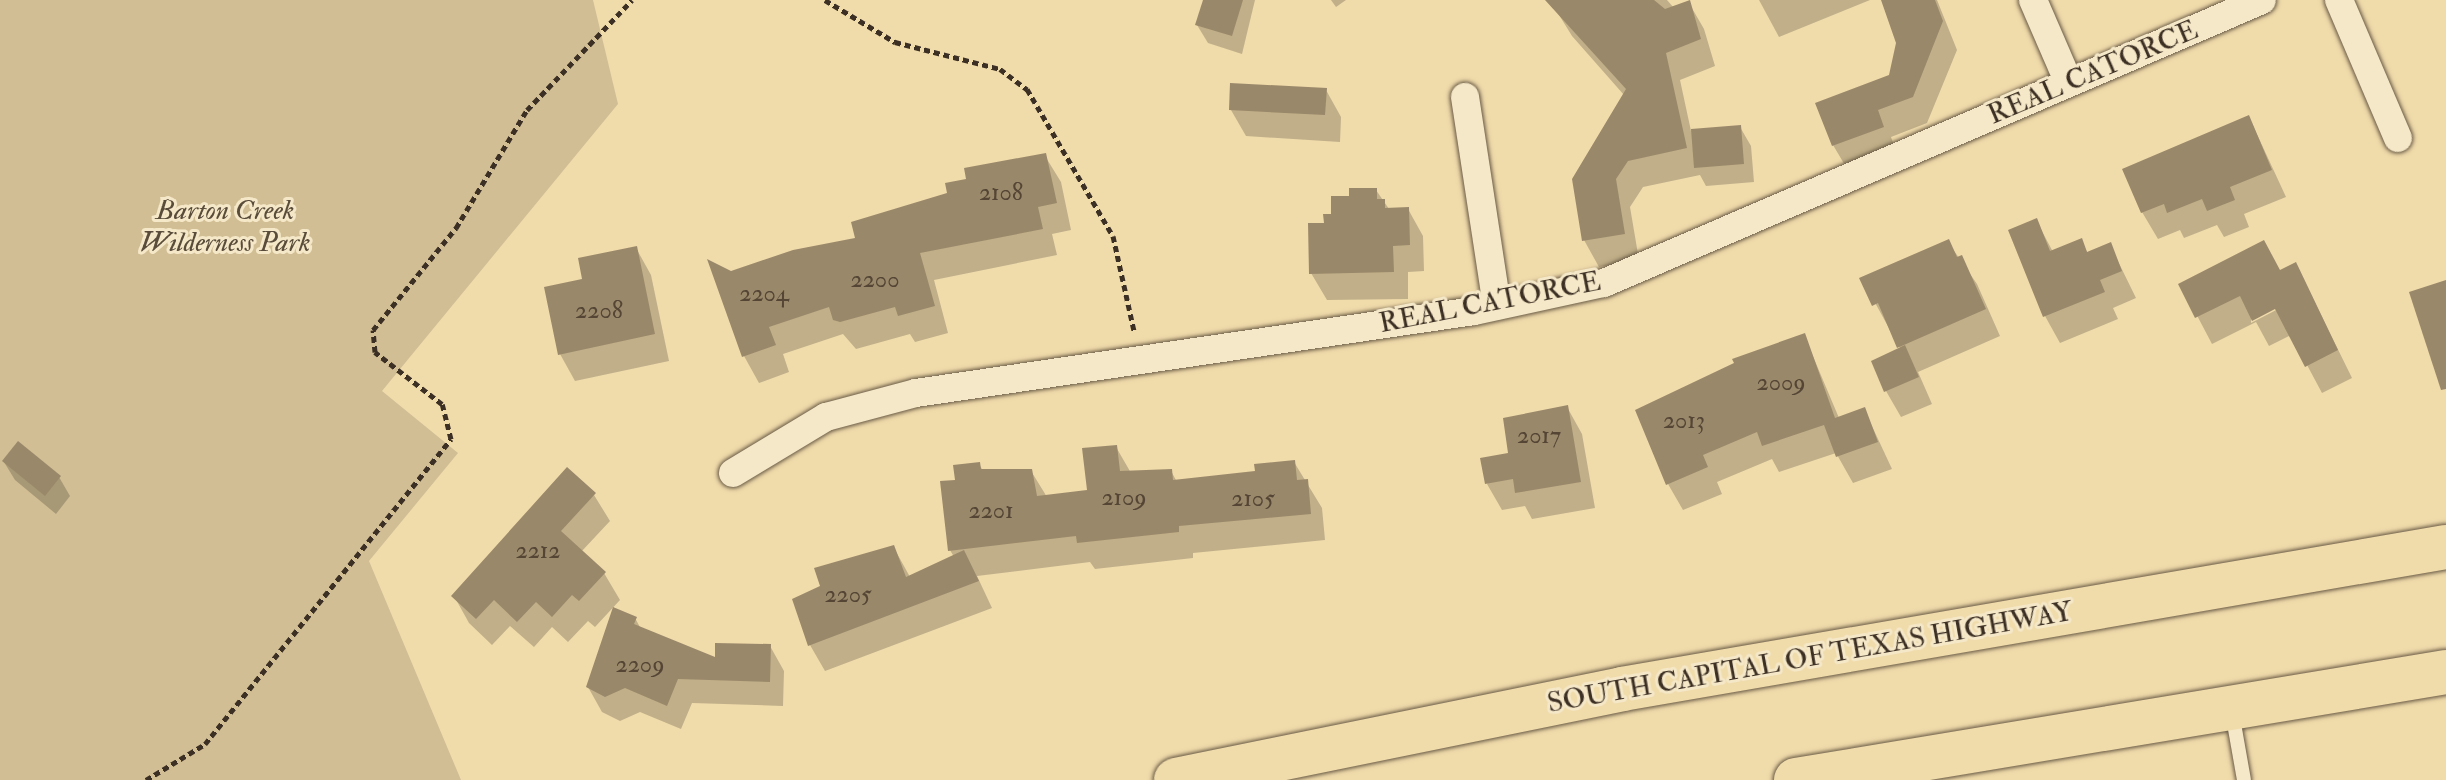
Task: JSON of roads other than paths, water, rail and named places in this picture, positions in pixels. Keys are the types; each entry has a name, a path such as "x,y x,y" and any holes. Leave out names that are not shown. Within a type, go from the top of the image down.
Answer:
{"highway":[{"name":"SOUTH CAPITAL OF TEXAS HIGHWAY","path":"1176,780 1622,689 2446,547"},
{"path":"1796,780 2446,672"}],"street":[{"path":"2033,0 2069,83"},
{"name":"REAL CATORCE","path":"733,473 841,413 916,393 1497,306 1604,283 2262,0"},
{"path":"2339,0 2398,138"},
{"path":"1465,97 1497,306"}],"lane":[{"path":"2232,708 2244,780"}],"park label":[{"name":"Barton Creek Wilderness Park","path":"225,227"}]}
